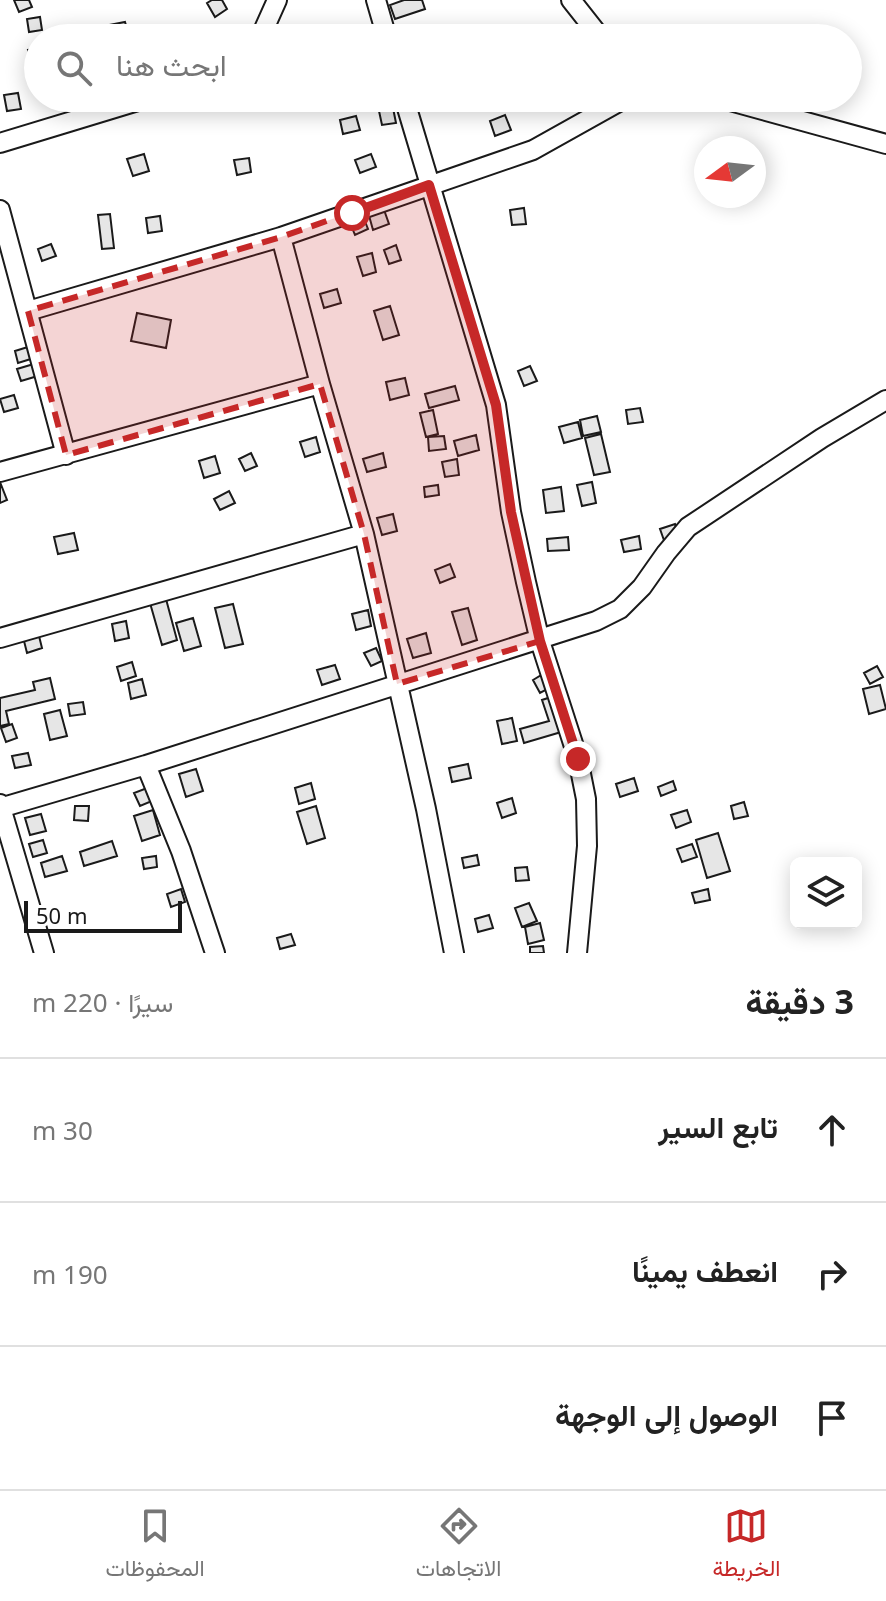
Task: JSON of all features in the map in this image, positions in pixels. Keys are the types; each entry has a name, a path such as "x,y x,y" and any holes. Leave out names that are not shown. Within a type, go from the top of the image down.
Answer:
{"street":[{"path":"266,24 277,0"},
{"path":"376,0 383,24"},
{"path":"571,0 590,24"},
{"path":"0,143 102,112"},
{"path":"408,112 496,405 511,512 540,641 567,719 586,799 587,846 577,953"},
{"path":"28,311 281,237 533,150 601,112"},
{"path":"770,112 886,144"},
{"path":"0,210 66,455"},
{"path":"281,237 364,534 429,824 454,953"},
{"path":"0,472 320,384"},
{"path":"44,953 0,807 146,765 596,621 620,609 642,587 688,527 822,438 886,400"},
{"path":"0,638 364,534"},
{"path":"146,765 181,851 215,953"}],"highlighted area":[{"path":"429,185 496,405 511,512 540,641 397,684 364,534 320,384 66,455 28,311 281,237"}],"building":[{"path":"14,0 29,0 32,7 19,12"},
{"path":"222,0 227,9 215,17 207,3"},
{"path":"404,0 422,0 425,9 395,19 390,5"},
{"path":"40,17 41,24 28,24 27,19"},
{"path":"18,93 21,109 7,111 4,95"},
{"path":"379,112 394,112 396,123 382,125"},
{"path":"505,115 511,130 495,136 490,121"},
{"path":"356,116 360,130 343,134 340,120"},
{"path":"144,154 149,171 133,176 127,159"},
{"path":"371,154 376,167 360,173 355,160"},
{"path":"249,158 251,172 237,175 234,160"},
{"path":"383,207 389,224 373,230 368,212"},
{"path":"524,208 526,224 512,225 510,210"},
{"path":"110,214 114,248 102,249 98,215"},
{"path":"362,214 368,229 355,235 349,220"},
{"path":"160,216 162,231 148,233 146,218"},
{"path":"51,244 56,256 42,261 38,249"},
{"path":"396,245 401,260 389,264 384,250"},
{"path":"372,253 376,272 363,276 357,257"},
{"path":"337,289 341,303 324,308 320,294"},
{"path":"390,306 399,335 383,340 374,311"},
{"path":"137,313 171,320 166,348 131,341"},
{"path":"31,346 34,358 18,363 15,351"},
{"path":"37,363 41,375 21,381 17,369"},
{"path":"530,366 537,381 524,386 518,371"},
{"path":"405,378 409,395 390,400 386,382"},
{"path":"455,386 459,400 429,408 425,394"},
{"path":"14,395 18,408 4,412 0,399"},
{"path":"640,408 643,422 628,424 626,410"},
{"path":"433,410 438,434 426,437 420,413"},
{"path":"597,416 601,432 583,436 580,420"},
{"path":"578,422 582,438 564,443 559,427"},
{"path":"601,434 610,472 594,475 585,438"},
{"path":"476,435 479,450 458,456 454,441"},
{"path":"444,436 446,449 429,451 428,437"},
{"path":"316,437 320,452 305,457 300,442"},
{"path":"251,453 257,466 245,471 239,459"},
{"path":"383,453 386,467 367,472 363,459"},
{"path":"215,456 220,473 204,478 199,461"},
{"path":"457,459 459,475 445,477 442,462"},
{"path":"0,482 7,500 0,503"},
{"path":"592,482 596,503 582,506 577,485"},
{"path":"438,485 439,495 425,497 424,487"},
{"path":"561,487 564,511 546,513 543,490"},
{"path":"229,491 235,503 220,510 214,499"},
{"path":"393,514 397,531 382,535 377,518"},
{"path":"675,524 680,541 666,546 660,529"},
{"path":"74,533 78,550 58,554 54,537"},
{"path":"639,536 641,549 624,552 621,540"},
{"path":"568,537 569,550 548,551 547,539"},
{"path":"450,564 455,577 440,583 435,570"},
{"path":"166,599 177,640 162,645 150,603"},
{"path":"233,604 243,644 225,648 215,608"},
{"path":"468,608 477,640 462,645 452,612"},
{"path":"368,610 371,626 356,630 352,614"},
{"path":"193,618 201,646 184,651 176,623"},
{"path":"126,621 129,638 115,641 112,624"},
{"path":"426,633 431,653 413,658 407,639"},
{"path":"39,636 42,648 27,653 24,641"},
{"path":"376,648 382,661 371,666 364,653"},
{"path":"132,662 136,676 121,681 117,667"},
{"path":"335,665 340,679 322,685 317,670"},
{"path":"877,666 883,677 870,684 864,673"},
{"path":"548,671 555,685 540,693 533,680"},
{"path":"50,678 55,699 6,711 9,724 0,726 0,698 35,690 33,682"},
{"path":"142,679 146,695 131,699 128,683"},
{"path":"880,685 886,709 869,714 863,689"},
{"path":"557,695 568,730 524,743 520,729 549,721 542,700"},
{"path":"83,702 85,714 70,716 68,704"},
{"path":"60,710 67,736 50,740 44,714"},
{"path":"512,718 517,741 502,744 497,721"},
{"path":"12,724 17,738 6,742 1,728"},
{"path":"28,753 31,765 15,768 12,756"},
{"path":"468,764 471,778 452,782 449,768"},
{"path":"196,769 203,791 186,797 179,774"},
{"path":"634,778 638,791 620,797 616,784"},
{"path":"673,781 676,790 661,796 658,787"},
{"path":"311,783 315,799 299,804 295,788"},
{"path":"147,788 152,801 140,806 134,793"},
{"path":"512,798 516,813 502,818 497,803"},
{"path":"744,802 748,816 734,819 731,806"},
{"path":"75,806 89,806 88,821 74,820"},
{"path":"316,806 325,838 307,844 297,812"},
{"path":"153,810 160,835 142,841 134,816"},
{"path":"687,810 691,822 676,828 671,815"},
{"path":"41,814 46,831 30,835 25,818"},
{"path":"718,833 730,871 707,878 696,840"},
{"path":"43,840 47,853 33,857 29,844"},
{"path":"112,841 117,856 84,866 80,852"},
{"path":"692,844 697,857 682,862 677,849"},
{"path":"477,855 479,865 464,868 462,858"},
{"path":"62,856 67,871 45,877 41,863"},
{"path":"156,856 157,867 144,869 142,858"},
{"path":"527,867 529,880 516,881 515,868"},
{"path":"181,889 185,902 171,907 167,894"},
{"path":"708,889 710,900 695,903 692,893"},
{"path":"529,903 537,921 522,927 515,908"},
{"path":"489,915 493,928 478,932 475,919"},
{"path":"540,923 544,940 528,944 525,927"},
{"path":"291,934 295,945 280,949 277,938"},
{"path":"543,946 544,953 530,953 530,947"}],"route":[{"path":"352,213 429,185 496,405 511,512 540,641 578,759"}]}
